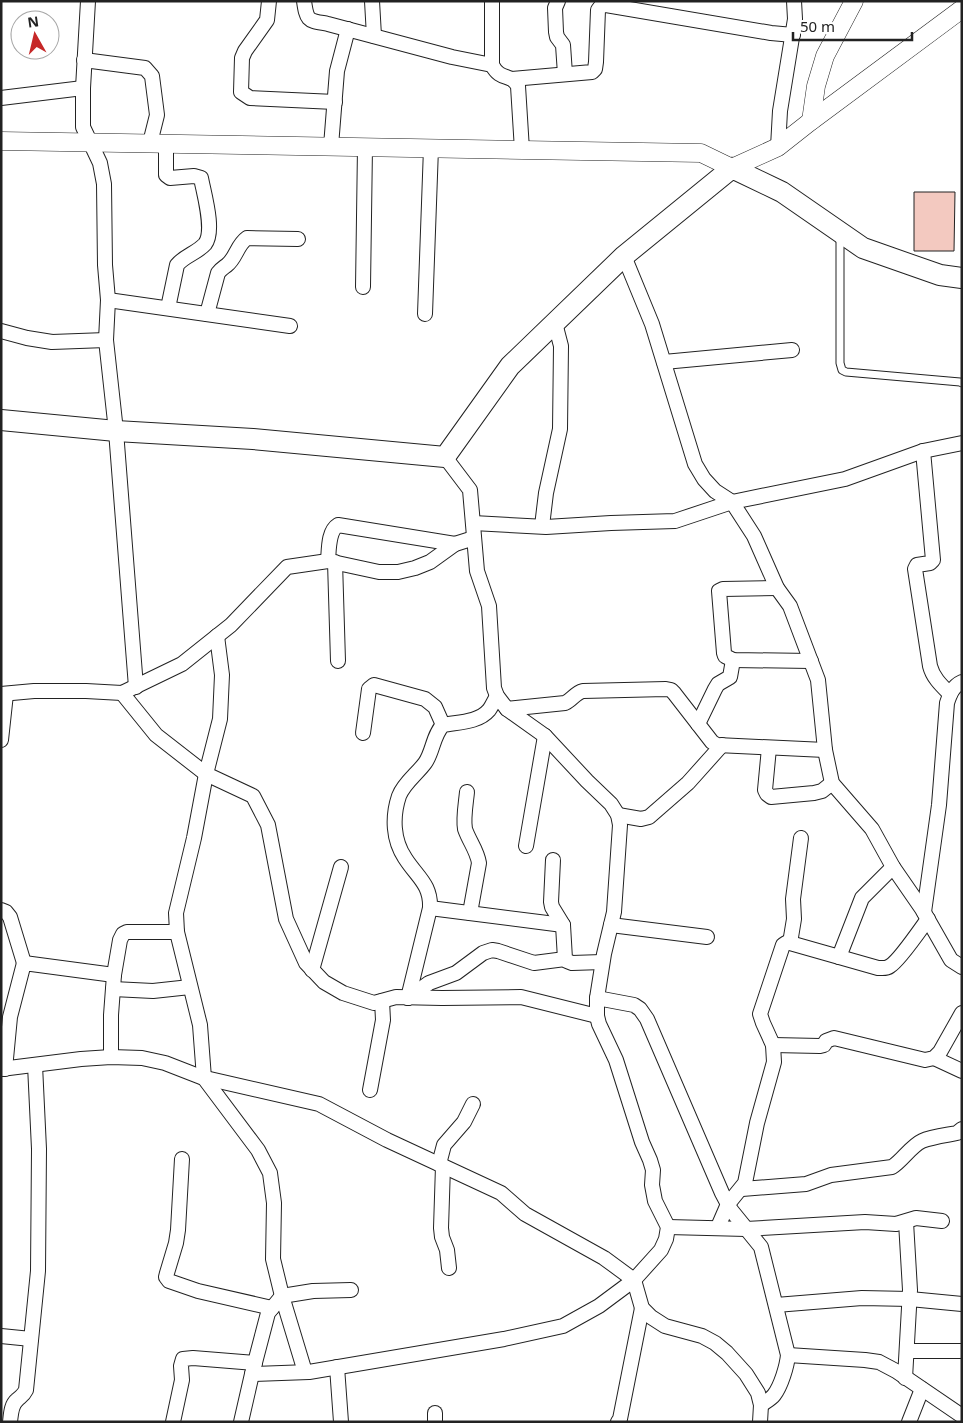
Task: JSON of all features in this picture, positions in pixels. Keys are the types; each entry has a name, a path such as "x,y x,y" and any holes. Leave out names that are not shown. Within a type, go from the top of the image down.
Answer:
{"main road":[{"path":"1,420 116,431 253,439 445,457 510,366 624,256 732,168 782,192 863,248 940,275 962,278"}],"street":[{"path":"88,1 83,88 84,127 100,163 104,184 105,264 108,300 106,340 116,431 136,687"},
{"path":"269,1 267,20 242,58 241,92 250,98 335,102"},
{"path":"304,1 308,19 452,57 492,65"},
{"path":"372,1 374,36"},
{"path":"492,1 492,65 500,75 512,79 592,72 595,69 596,62 598,10 601,6 606,5 771,33 793,35"},
{"path":"558,1 555,8 556,32 562,45 565,74"},
{"path":"778,147 780,111 795,19 794,1"},
{"path":"811,120 816,86 825,56 854,1"},
{"path":"1,141 701,153 732,168 778,147 811,120 962,10"},
{"path":"332,146 338,71 348,29"},
{"path":"84,60 145,68 150,72 157,115 158,143 166,175 170,178 194,176 201,178 209,223 206,242 177,265 168,308"},
{"path":"512,79 518,86 522,150"},
{"path":"1,98 83,88"},
{"path":"363,287 365,147"},
{"path":"426,314 431,148"},
{"path":"208,314 218,273 231,261 242,241 246,238 298,239"},
{"path":"624,256 652,324 695,464 704,479 715,491 732,502 754,536 777,588 790,606 818,680 825,750 832,783 872,829 893,867 926,916 951,960 962,967"},
{"path":"108,300 290,326"},
{"path":"542,526 546,493 560,429 561,346 555,322"},
{"path":"1,331 52,342 106,340"},
{"path":"664,362 792,350"},
{"path":"473,523 542,526 675,521 732,502 845,479 923,451 962,443"},
{"path":"923,451 933,560 930,563 917,566 915,569 930,666 937,681 950,694"},
{"path":"173,1422 182,1380 181,1366 183,1359 193,1358 253,1368 305,1372 504,1339 563,1326 599,1306 634,1280 661,1250 666,1238 668,1227 655,1201 652,1184 653,1170 650,1160 642,1142 616,1060 597,1016 597,998 602,962 614,912 620,825 618,815 611,804 545,736 507,709 497,696 494,688 489,606 477,571 470,490 445,457"},
{"path":"338,661 332,562 333,528 338,525 455,544"},
{"path":"1,740 3,694 34,691 122,693 136,687 182,664 231,625 288,567 332,562 379,572 398,572 430,562 455,544 474,538"},
{"path":"777,588 719,590 724,653 734,660 811,661"},
{"path":"217,636 222,675 220,718 176,914 176,932 200,1025 204,1078 258,1150 270,1173 274,1203 274,1259 282,1296 305,1372"},
{"path":"698,724 718,684 730,676 734,660"},
{"path":"718,1228 728,1204 742,1189 747,1177 757,1123 774,1062 773,1045 762,1024 760,1014 783,945 790,943 878,968 885,968 891,966 926,916 939,805 947,704 955,686 962,682"},
{"path":"363,733 369,689 374,685 425,699 436,707 442,725"},
{"path":"507,709 565,703 575,694 583,691 671,690 712,742 717,745 825,750"},
{"path":"122,693 156,735 206,774 253,796 268,825 286,919 306,963 324,982 343,993 374,1003 396,997 521,997 597,1016"},
{"path":"408,998 430,908 429,892 406,859 395,837 394,817 399,796 405,786 426,762 442,725 482,716 488,711 497,696"},
{"path":"526,846 545,736"},
{"path":"618,815 641,819 649,817 688,783 722,745"},
{"path":"769,748 765,790 767,794 771,796 814,793 822,791 832,783"},
{"path":"467,792 466,829 478,854 479,863 470,913"},
{"path":"790,943 794,919 793,899 801,838"},
{"path":"553,860 551,902 552,908 564,925 565,959"},
{"path":"312,970 341,867"},
{"path":"839,957 862,898 893,867"},
{"path":"430,908 564,925"},
{"path":"1,910 10,917 24,963 10,1017 3,1069 81,1059 142,1058 165,1063 204,1078 319,1104 387,1140 501,1193 525,1214 604,1258 634,1280 642,1308 619,1421"},
{"path":"611,924 707,937"},
{"path":"111,1058 111,1015 114,982 120,940 123,934 127,932 176,932"},
{"path":"408,998 429,984 456,973 483,953 492,950 498,950 534,963 565,959 572,963 602,962"},
{"path":"24,963 152,991 190,987"},
{"path":"597,998 634,1005 640,1009 647,1020 728,1204 761,1247 788,1355 777,1390 773,1397 761,1405"},
{"path":"370,1090 383,1020 382,1001"},
{"path":"773,1045 820,1046 834,1038 925,1060 934,1058 940,1052 962,1013"},
{"path":"934,1058 962,1071"},
{"path":"10,1422 13,1405 17,1399 23,1396 26,1390 38,1271 39,1149 35,1065"},
{"path":"449,1268 447,1250 441,1228 441,1165 444,1146 464,1122 473,1104"},
{"path":"742,1189 806,1184 831,1174 892,1167 922,1141 957,1133 962,1129"},
{"path":"182,1159 178,1230 166,1277 169,1281 198,1291 272,1308"},
{"path":"668,1227 746,1229 865,1222 896,1224 916,1218 942,1221"},
{"path":"905,1378 910,1299 906,1222"},
{"path":"240,1422 268,1312 282,1296 313,1290 351,1290"},
{"path":"776,1305 862,1298 910,1299 962,1304"},
{"path":"642,1308 664,1326 702,1336 715,1342 727,1352 758,1393 761,1405 760,1422"},
{"path":"1,1336 32,1339"},
{"path":"907,1351 962,1351"},
{"path":"788,1355 879,1362 896,1371 962,1416"},
{"path":"338,1367 341,1422"},
{"path":"909,1422 922,1389"}],"lane":[{"path":"840,232 840,363 842,370 846,372 962,383"}],"building":[{"path":"914,192 955,192 954,251 914,251"}]}
